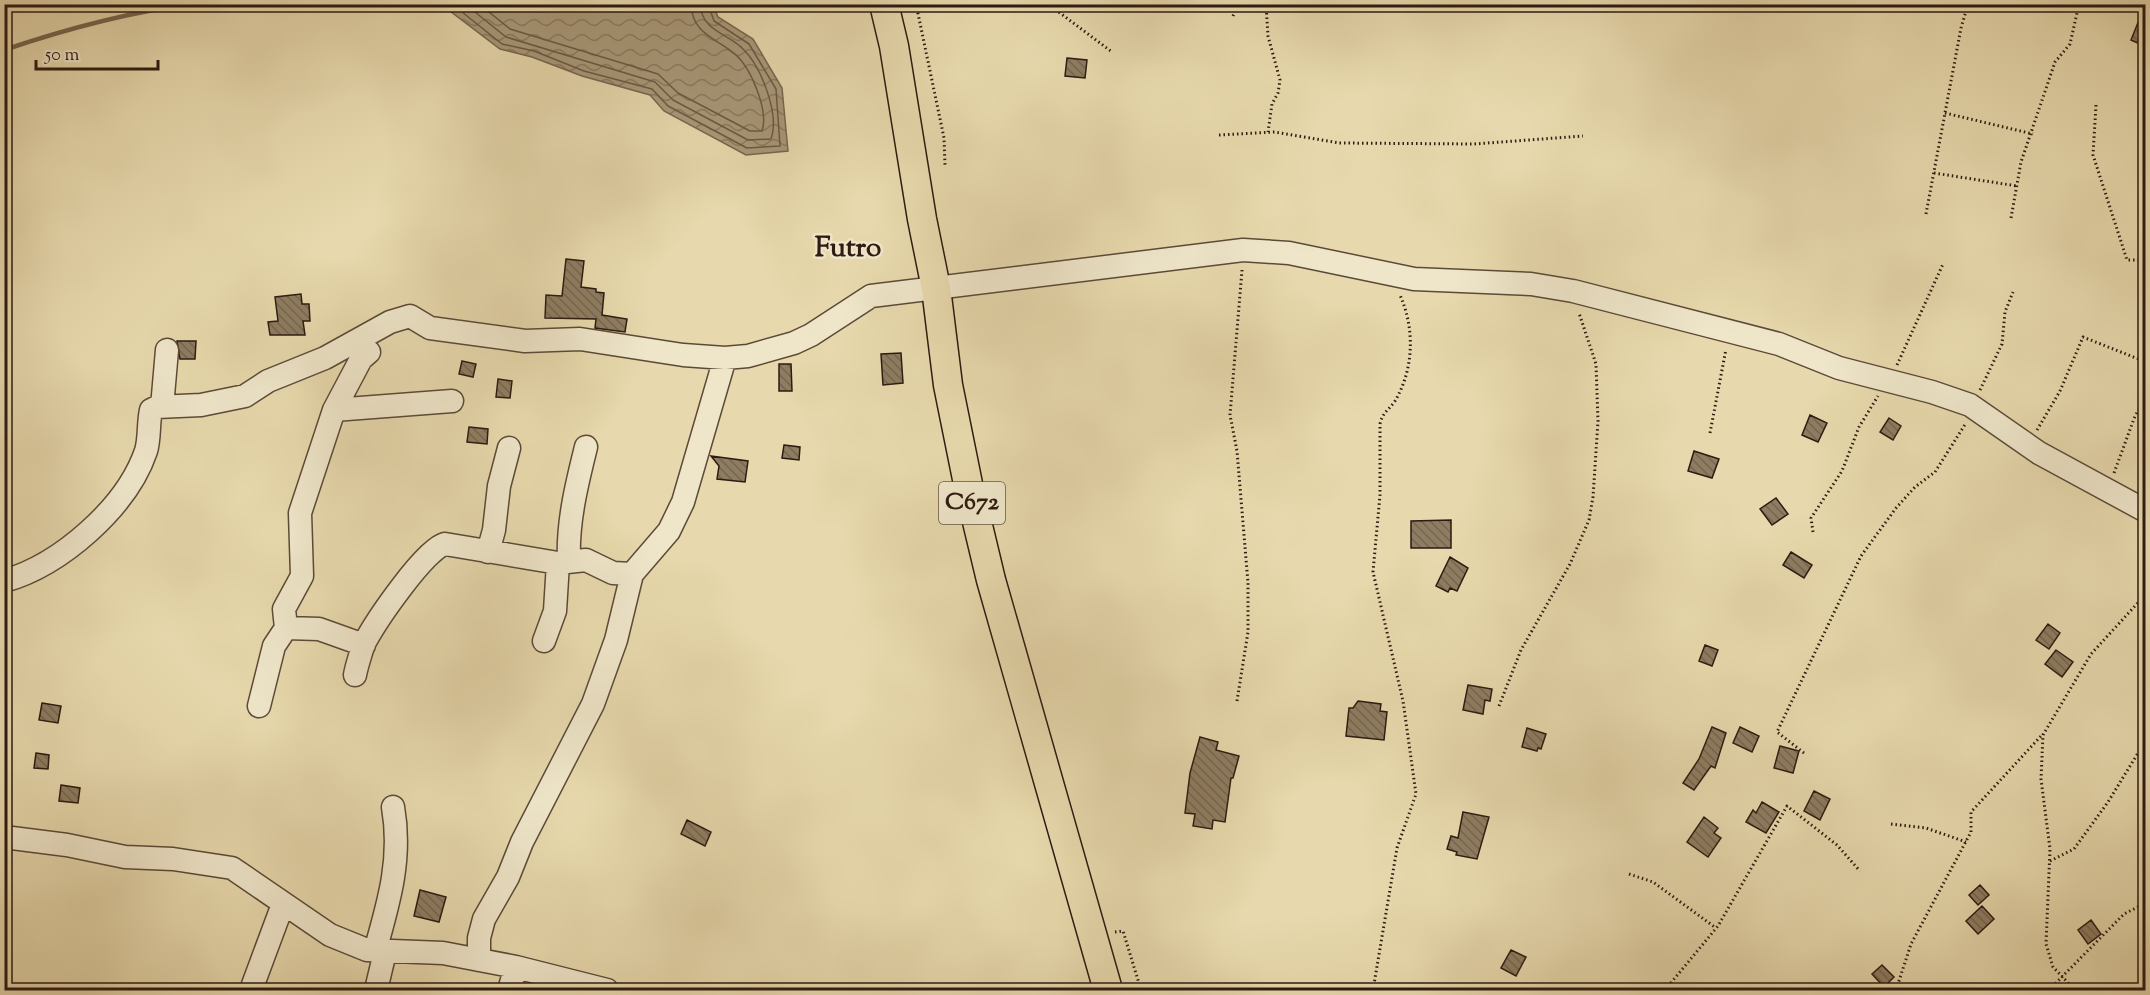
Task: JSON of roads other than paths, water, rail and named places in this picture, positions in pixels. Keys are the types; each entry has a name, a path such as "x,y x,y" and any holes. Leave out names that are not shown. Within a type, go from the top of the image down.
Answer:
{"main road":[{"name":"C672","path":"884,4 894,46 936,288 948,385 968,484 992,580 1108,990"}],"street":[{"path":"4,581 45,563 73,546 91,528 137,470 147,449 151,410 162,407 201,405 245,396 268,381 326,358 390,322 410,316 430,328 525,341 580,339 683,355 725,358 748,356 794,343 871,296 1243,250 1289,253 1414,279 1531,284 1779,344 1839,368 1932,392 1976,409 2029,445 2107,492 2145,510"},
{"path":"162,407 167,350"},
{"path":"259,706 274,646 286,628 284,609 302,576 300,513 334,410 361,359 369,352"},
{"path":"479,960 479,938 484,919 508,877 522,842 593,704 616,640 632,574 669,531 683,502 725,358"},
{"path":"334,410 452,401"},
{"path":"544,641 555,610 568,545 577,481 586,447"},
{"path":"488,552 508,448"},
{"path":"355,675 364,645 389,605 421,562 437,546 445,544 563,562 586,560 613,573 632,574"},
{"path":"286,628 319,629 364,645"},
{"path":"376,990 380,952 398,853 393,807"},
{"path":"4,837 67,845 125,857 173,859 232,868 330,935 380,952 443,953 516,967 584,988 607,990"},
{"path":"251,990 283,904"},
{"path":"509,990 516,967"}],"water":[{"path":"442,5 713,5 718,17 753,39 782,88 788,151 746,155 664,111 650,95 500,49"}],"waterway":[{"path":"4,50 97,22 193,4"}],"district":[{"name":"Futro","path":"848,249"}]}
